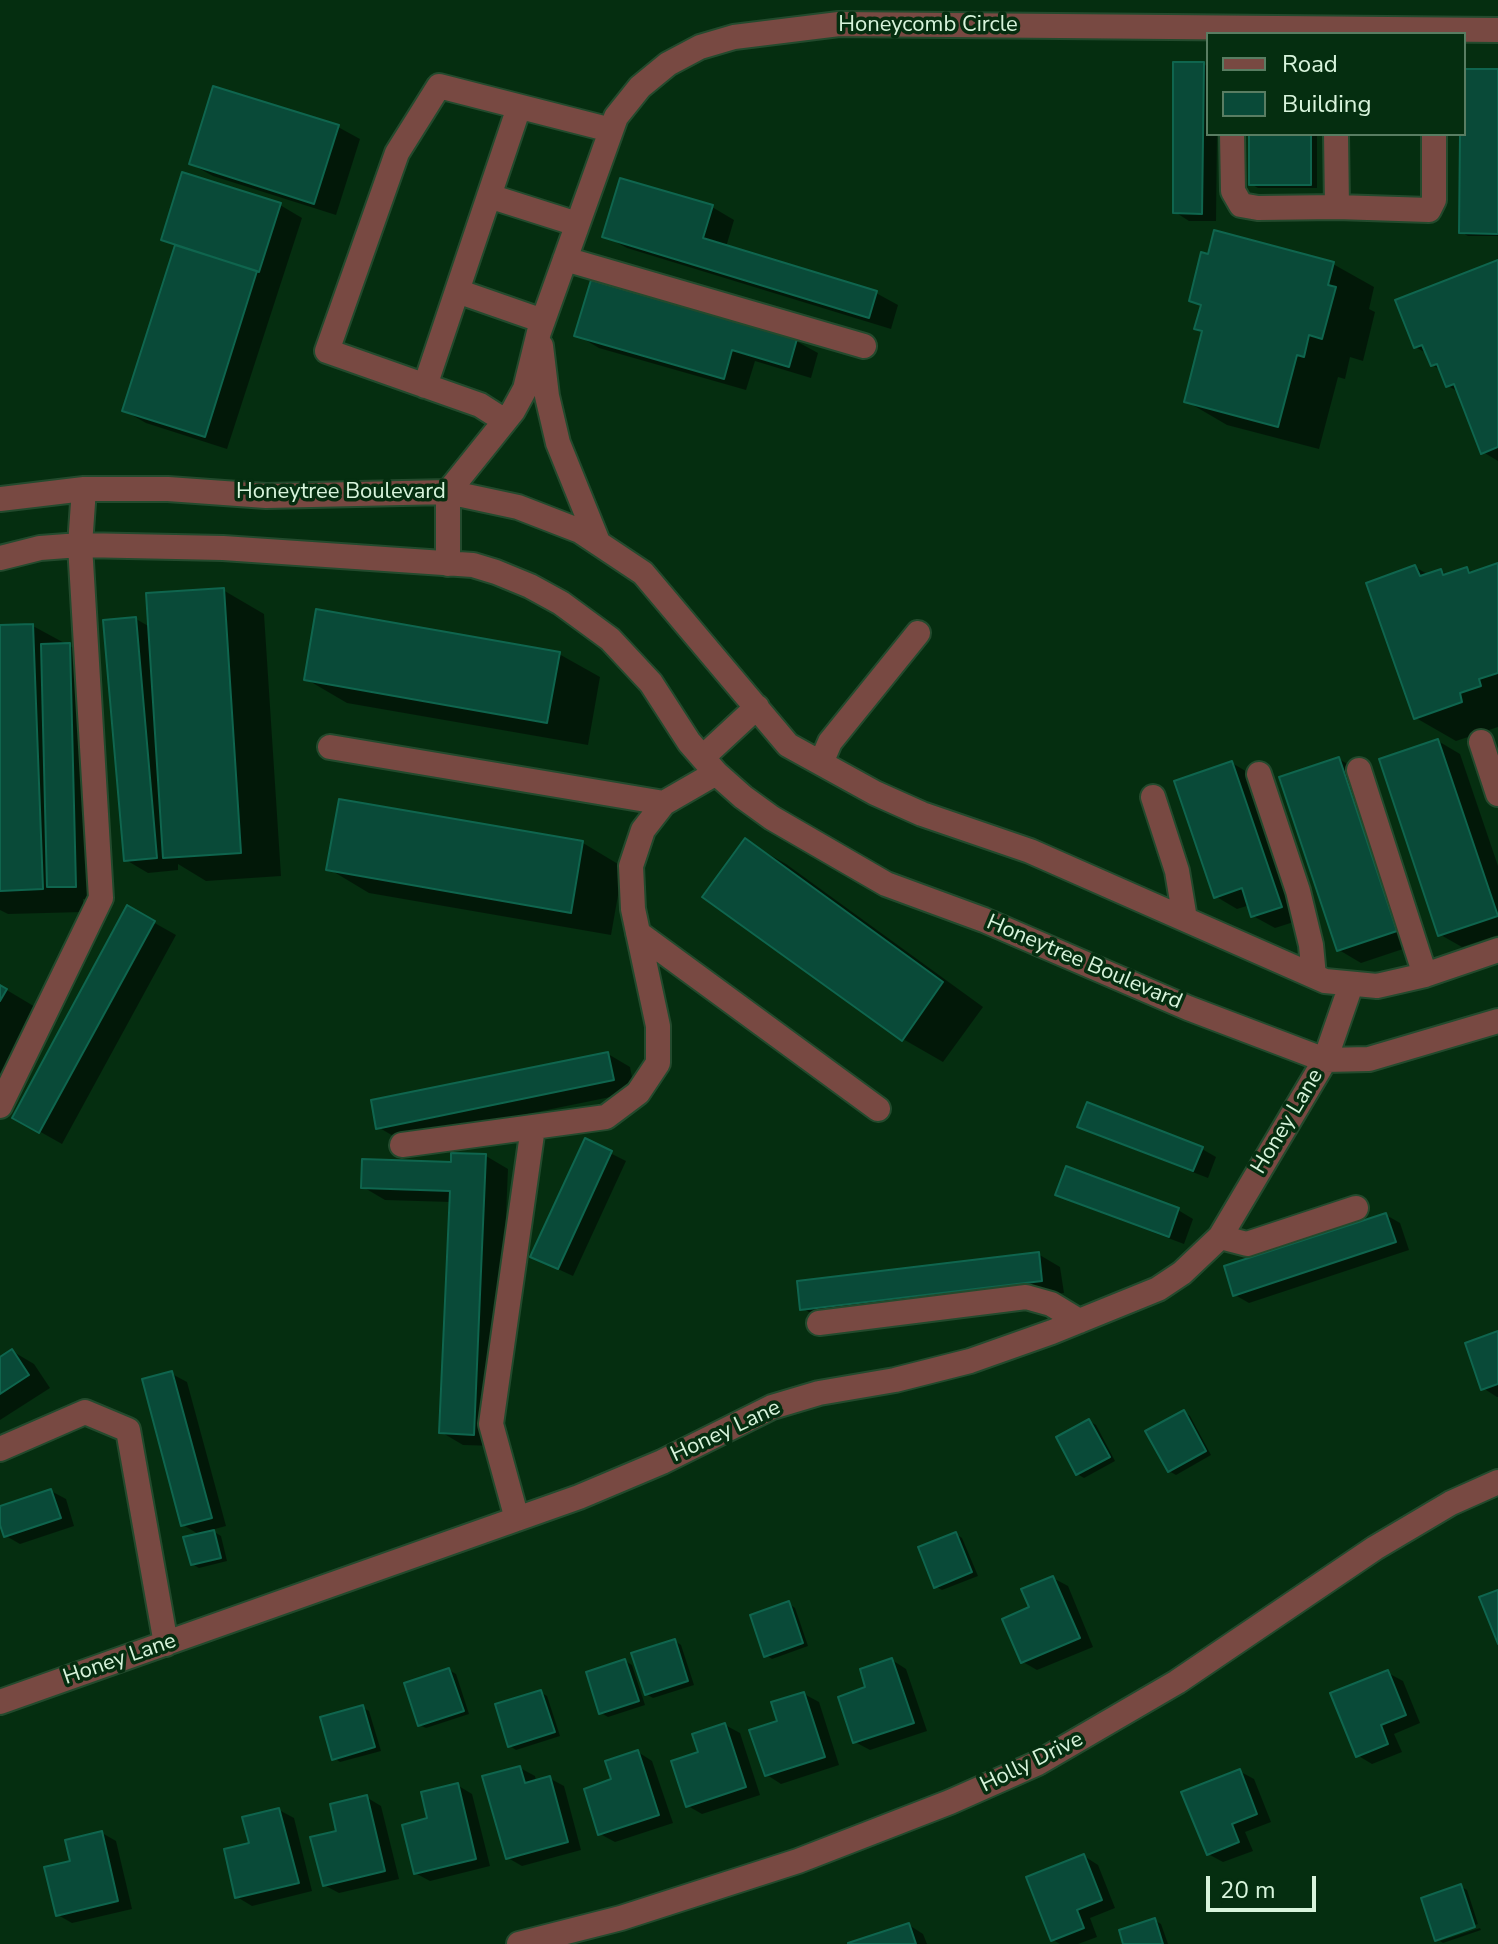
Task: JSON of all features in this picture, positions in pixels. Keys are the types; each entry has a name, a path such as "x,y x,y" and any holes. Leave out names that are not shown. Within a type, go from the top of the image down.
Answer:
{"street":[{"name":"Honeycomb Circle","path":"448,492 505,421 525,389 541,326 616,117 640,87 668,64 700,47 734,37 839,24 1231,31 1498,30"},
{"path":"505,421 480,405 327,351 397,153 439,86 611,130"},
{"path":"425,386 519,107"},
{"path":"1232,136 1233,191 1241,205 1258,208 1429,210 1434,200 1434,136"},
{"path":"1336,136 1337,207"},
{"path":"489,196 577,224"},
{"path":"565,259 864,346"},
{"path":"457,291 541,326"},
{"name":"Honeycomb Circle","path":"541,326 547,396 558,443 598,542"},
{"path":"0,1106 101,898 80,545 84,489"},
{"name":"Honeytree Boulevard","path":"0,499 84,489 168,489 266,496 448,492 518,507 580,531 643,573 788,745 875,793 922,814 1030,851 1325,981 1377,986 1425,975 1498,950"},
{"path":"448,492 448,564"},
{"name":"Honeytree Boulevard","path":"0,558 40,548 80,545 223,548 473,565 530,586 561,603 610,639 651,683 689,742 743,797 772,818 886,884 984,920 1188,1008 1325,1060 1369,1059 1498,1021"},
{"path":"821,763 830,742 918,633"},
{"path":"402,1145 606,1117 638,1093 658,1063 658,1026 633,909 631,866 643,830 664,803 710,765 757,707"},
{"path":"1481,742 1498,794"},
{"path":"330,747 664,803"},
{"path":"1359,770 1425,975"},
{"path":"1259,774 1298,891 1311,945 1314,976"},
{"path":"1153,797 1177,871 1185,919"},
{"path":"638,933 878,1109"},
{"name":"Honey Lane","path":"0,1702 579,1497 662,1462 772,1407 819,1393 895,1380 970,1361 1158,1289 1182,1273 1220,1237 1325,1060 1351,985"},
{"path":"517,1519 491,1424 533,1127"},
{"path":"1220,1237 1247,1244 1356,1208"},
{"path":"819,1323 1026,1297 1051,1304 1079,1321"},
{"path":"0,1449 85,1412 128,1430 166,1644"},
{"name":"Holly Drive","path":"519,1944 621,1918 798,1861 950,1802 1038,1763 1177,1682 1375,1548 1451,1503 1498,1482"}],"building":[{"path":"1173,62 1204,62 1202,214 1173,213"},
{"path":"1466,69 1498,69 1498,234 1459,233 1460,136 1466,136"},
{"path":"213,86 339,125 314,204 189,164"},
{"path":"1249,136 1311,136 1311,185 1249,185"},
{"path":"182,172 281,203 259,272 161,240"},
{"path":"620,178 713,205 703,238 877,291 869,318 602,237"},
{"path":"1214,230 1334,262 1328,285 1336,287 1322,339 1309,335 1304,357 1297,355 1278,427 1184,402 1202,331 1194,329 1201,305 1189,301 1201,252 1208,254"},
{"path":"175,245 257,271 205,437 122,411"},
{"path":"1498,260 1498,447 1481,454 1454,384 1446,387 1437,364 1431,366 1422,345 1414,348 1395,300"},
{"path":"591,280 797,339 789,367 732,350 724,379 574,336"},
{"path":"1498,563 1498,673 1479,679 1481,686 1460,693 1462,702 1414,719 1366,583 1415,565 1420,576 1441,569 1443,575 1467,567 1469,573"},
{"path":"224,588 241,853 163,858 146,593"},
{"path":"316,609 560,652 547,723 304,680"},
{"path":"136,617 157,858 124,861 103,620"},
{"path":"33,624 43,889 0,891 0,625"},
{"path":"70,643 76,887 47,887 41,644"},
{"path":"1438,739 1498,916 1438,936 1379,759"},
{"path":"1339,757 1397,931 1337,951 1279,777"},
{"path":"1232,761 1282,907 1251,917 1242,888 1214,898 1174,781"},
{"path":"339,799 583,841 571,913 326,870"},
{"path":"745,838 943,982 902,1041 702,897"},
{"path":"127,905 155,921 39,1133 12,1118"},
{"path":"0,985 7,989 0,1001"},
{"path":"608,1052 614,1080 376,1129 371,1100"},
{"path":"1087,1102 1203,1147 1193,1171 1077,1127"},
{"path":"585,1138 612,1151 558,1269 530,1257"},
{"path":"451,1153 486,1154 474,1435 439,1433 450,1191 361,1188 362,1159 451,1162"},
{"path":"1066,1166 1179,1208 1169,1237 1055,1195"},
{"path":"1386,1213 1396,1242 1233,1296 1224,1266"},
{"path":"1039,1252 1042,1281 800,1310 797,1281"},
{"path":"1498,1331 1498,1384 1481,1390 1465,1343"},
{"path":"12,1349 29,1375 0,1394 0,1357"},
{"path":"172,1371 212,1518 181,1526 142,1379"},
{"path":"1184,1410 1206,1451 1168,1472 1145,1431"},
{"path":"1089,1419 1110,1457 1076,1475 1056,1437"},
{"path":"51,1489 61,1518 4,1537 0,1525 0,1506"},
{"path":"214,1530 221,1558 191,1565 183,1537"},
{"path":"956,1532 972,1572 934,1588 918,1547"},
{"path":"1053,1576 1080,1638 1021,1663 1002,1619 1029,1607 1021,1589"},
{"path":"1498,1590 1498,1644 1479,1597"},
{"path":"789,1601 803,1643 764,1657 750,1615"},
{"path":"675,1639 688,1681 645,1695 631,1653"},
{"path":"892,1658 914,1723 853,1743 838,1697 865,1687 860,1669"},
{"path":"625,1659 639,1701 599,1714 586,1672"},
{"path":"449,1668 464,1711 418,1726 404,1683"},
{"path":"1388,1670 1406,1715 1381,1725 1388,1744 1356,1757 1330,1693"},
{"path":"541,1690 555,1732 508,1747 495,1704"},
{"path":"804,1692 825,1757 765,1776 749,1730 777,1721 771,1702"},
{"path":"363,1705 375,1747 332,1760 320,1717"},
{"path":"725,1723 746,1787 686,1807 671,1761 698,1752 692,1734"},
{"path":"638,1750 659,1815 598,1835 584,1789 611,1779 605,1761"},
{"path":"520,1766 525,1783 550,1776 568,1842 506,1859 482,1776"},
{"path":"1240,1769 1257,1814 1232,1824 1239,1842 1207,1855 1181,1792"},
{"path":"458,1783 476,1859 414,1874 402,1825 427,1818 421,1792"},
{"path":"367,1795 385,1871 323,1886 310,1837 336,1831 330,1804"},
{"path":"279,1808 299,1883 235,1898 224,1849 249,1843 242,1817"},
{"path":"102,1831 118,1901 56,1916 44,1867 70,1861 65,1840"},
{"path":"1084,1854 1102,1900 1077,1910 1084,1928 1051,1941 1026,1877"},
{"path":"1461,1884 1475,1927 1435,1941 1421,1898"},
{"path":"1155,1918 1163,1944 1123,1944 1119,1930"},
{"path":"909,1923 916,1944 848,1944 848,1943"}]}
